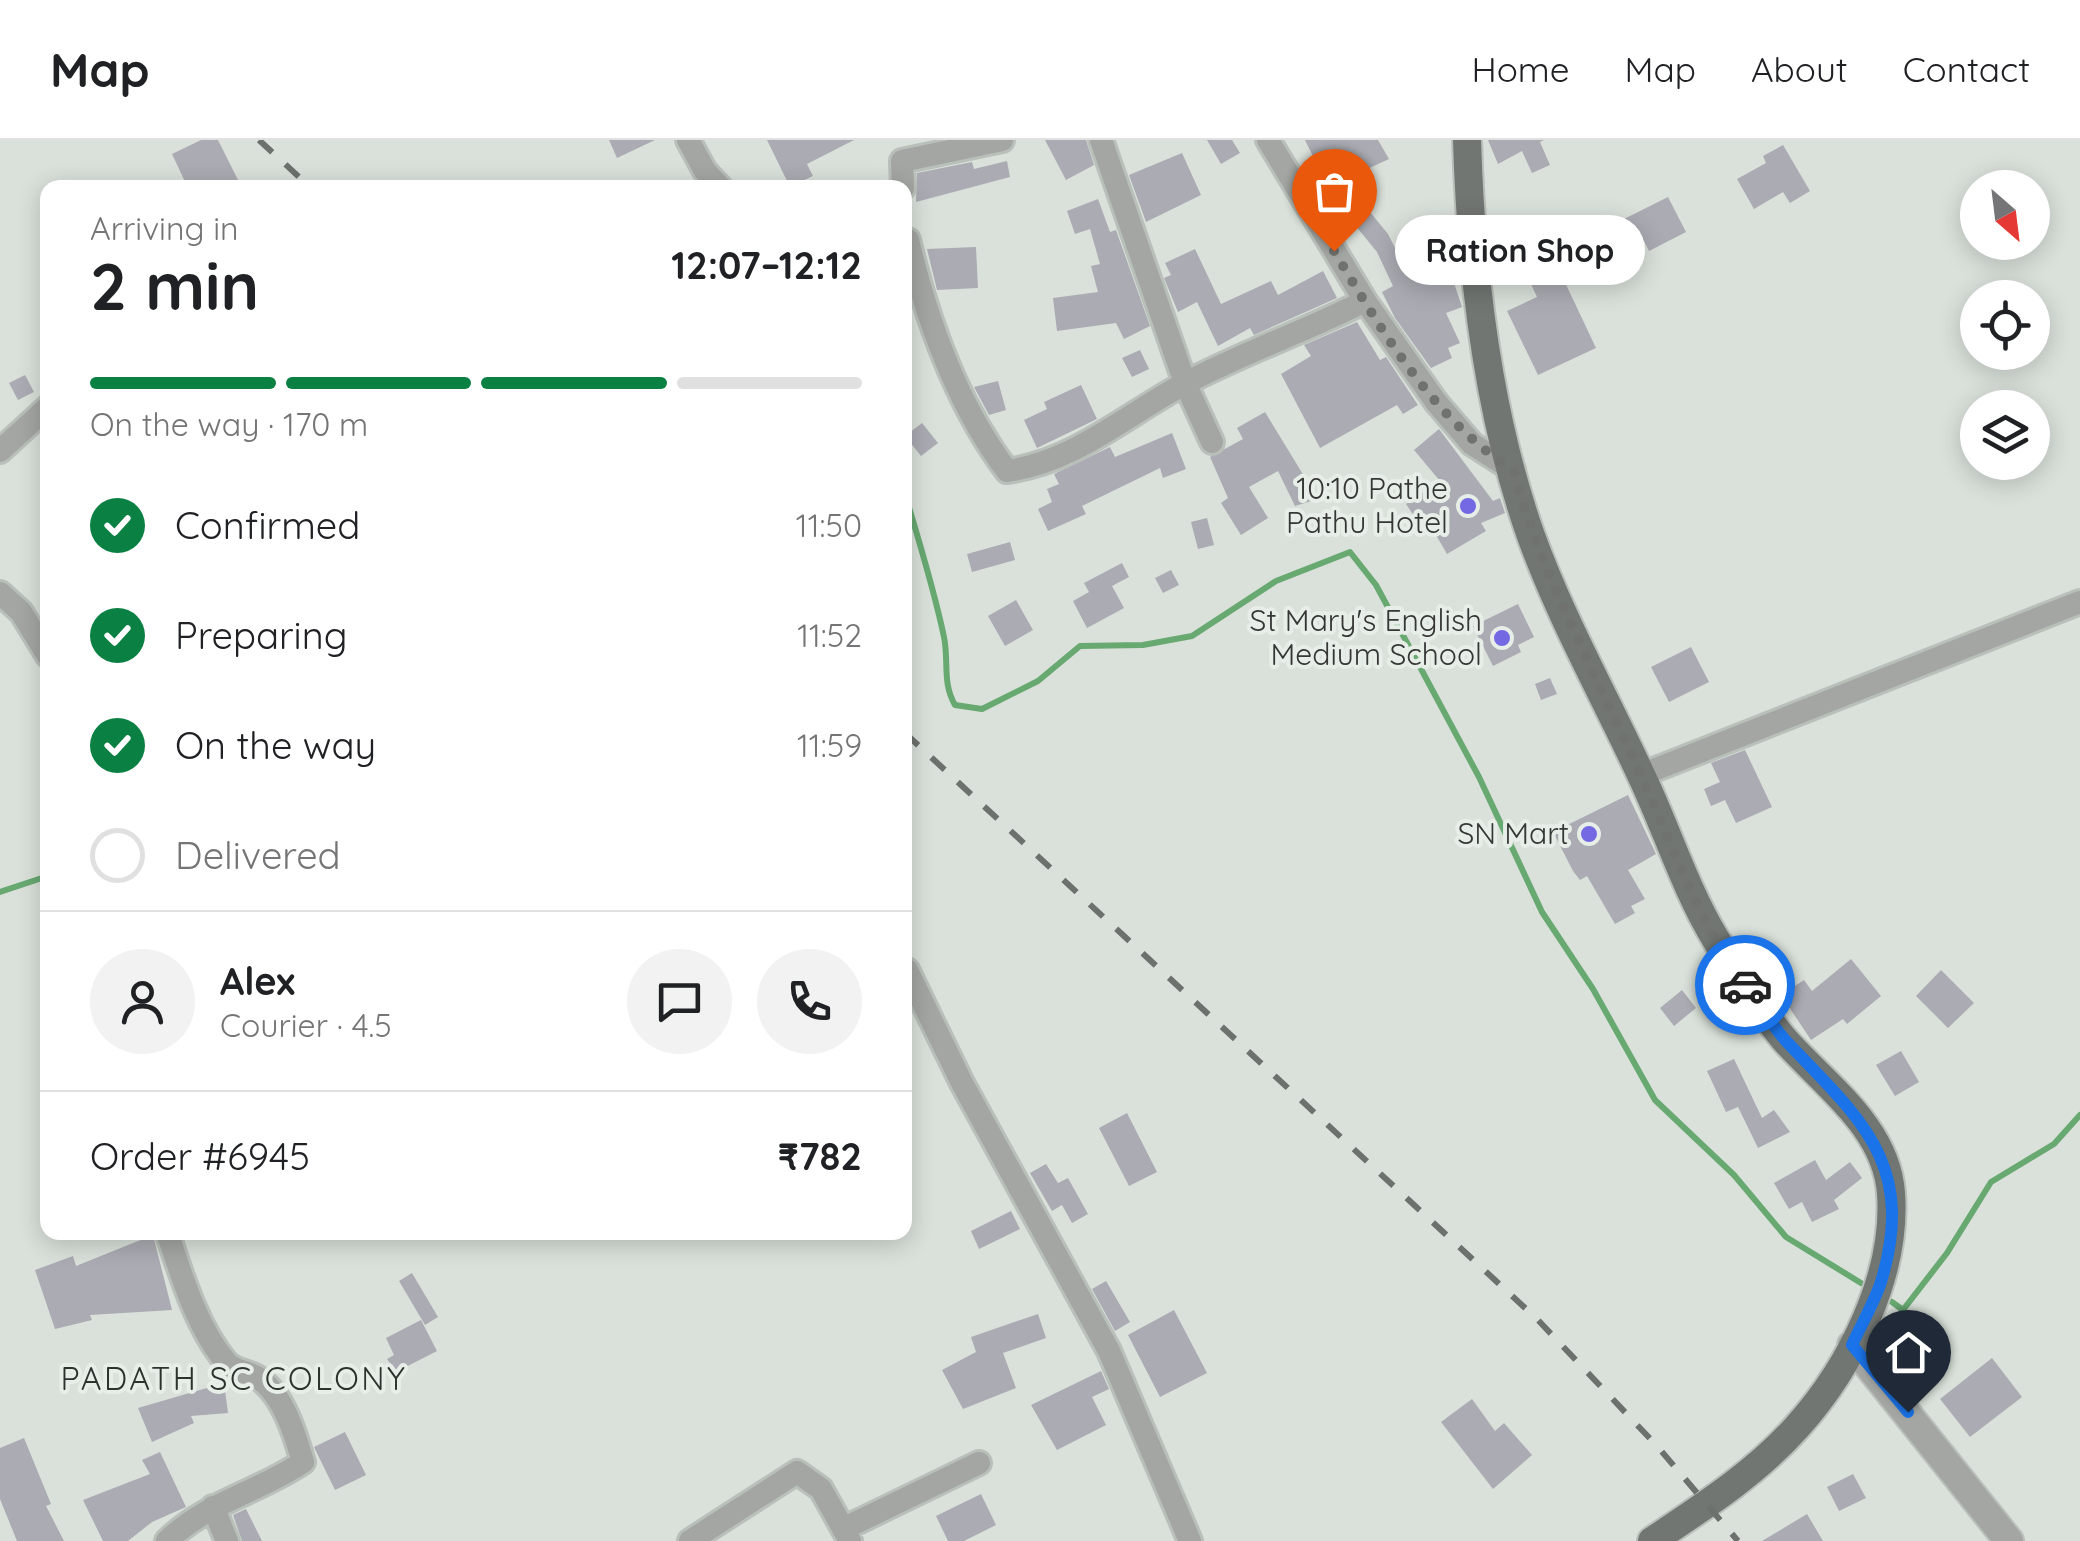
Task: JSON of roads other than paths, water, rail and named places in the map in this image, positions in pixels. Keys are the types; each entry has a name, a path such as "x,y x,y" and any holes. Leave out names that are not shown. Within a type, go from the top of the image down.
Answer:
{"main road":[{"path":"1467,140 1485,346 1530,533 1554,593 1641,775 1704,920 1736,973 1783,1037 1851,1108 1880,1148 1891,1192 1888,1247 1880,1283 1852,1345 1798,1426 1741,1479 1652,1541"}],"street":[{"path":"688,140 713,180"},
{"path":"903,180 902,162 1002,140"},
{"path":"1102,140 1185,383 1212,442"},
{"path":"1268,140 1364,301 1472,444 1513,470"},
{"path":"912,259 925,316 988,446 1007,471 1033,467 1083,445 1185,383 1364,301"},
{"path":"0,451 40,414"},
{"path":"0,592 21,612 40,643"},
{"path":"1641,775 2080,602"},
{"path":"912,982 962,1083 1109,1352 1190,1541"},
{"path":"167,1541 190,1519 278,1480 304,1462 274,1394 258,1377 230,1367 214,1348 171,1240"},
{"path":"1852,1345 2009,1541"},
{"path":"690,1541 797,1472 821,1489 846,1535 979,1463"},
{"path":"213,1507 226,1541"}],"waterway":[{"path":"912,518 940,619 951,697 955,705 982,709 1038,681 1080,646 1143,645 1192,636 1276,581 1350,552 1376,585 1479,777 1542,912 1593,989 1655,1100 1734,1175 1786,1237 1861,1283"},
{"path":"0,892 40,879"},
{"path":"1892,1302 1903,1310 1947,1253 1991,1182 2054,1144 2080,1115"}],"railway":[{"path":"259,140 302,180"},
{"path":"912,739 1537,1319 1657,1446 1738,1541"}],"place":[{"name":"Ration Shop","path":"1334,251"},
{"name":"10:10 Pathe Pathu Hotel","path":"1468,506"},
{"name":"St Mary's English Medium School","path":"1502,638"},
{"name":"SN Mart","path":"1589,834"}],"district":[{"name":"PADATH SC COLONY","path":"234,1379"}]}
